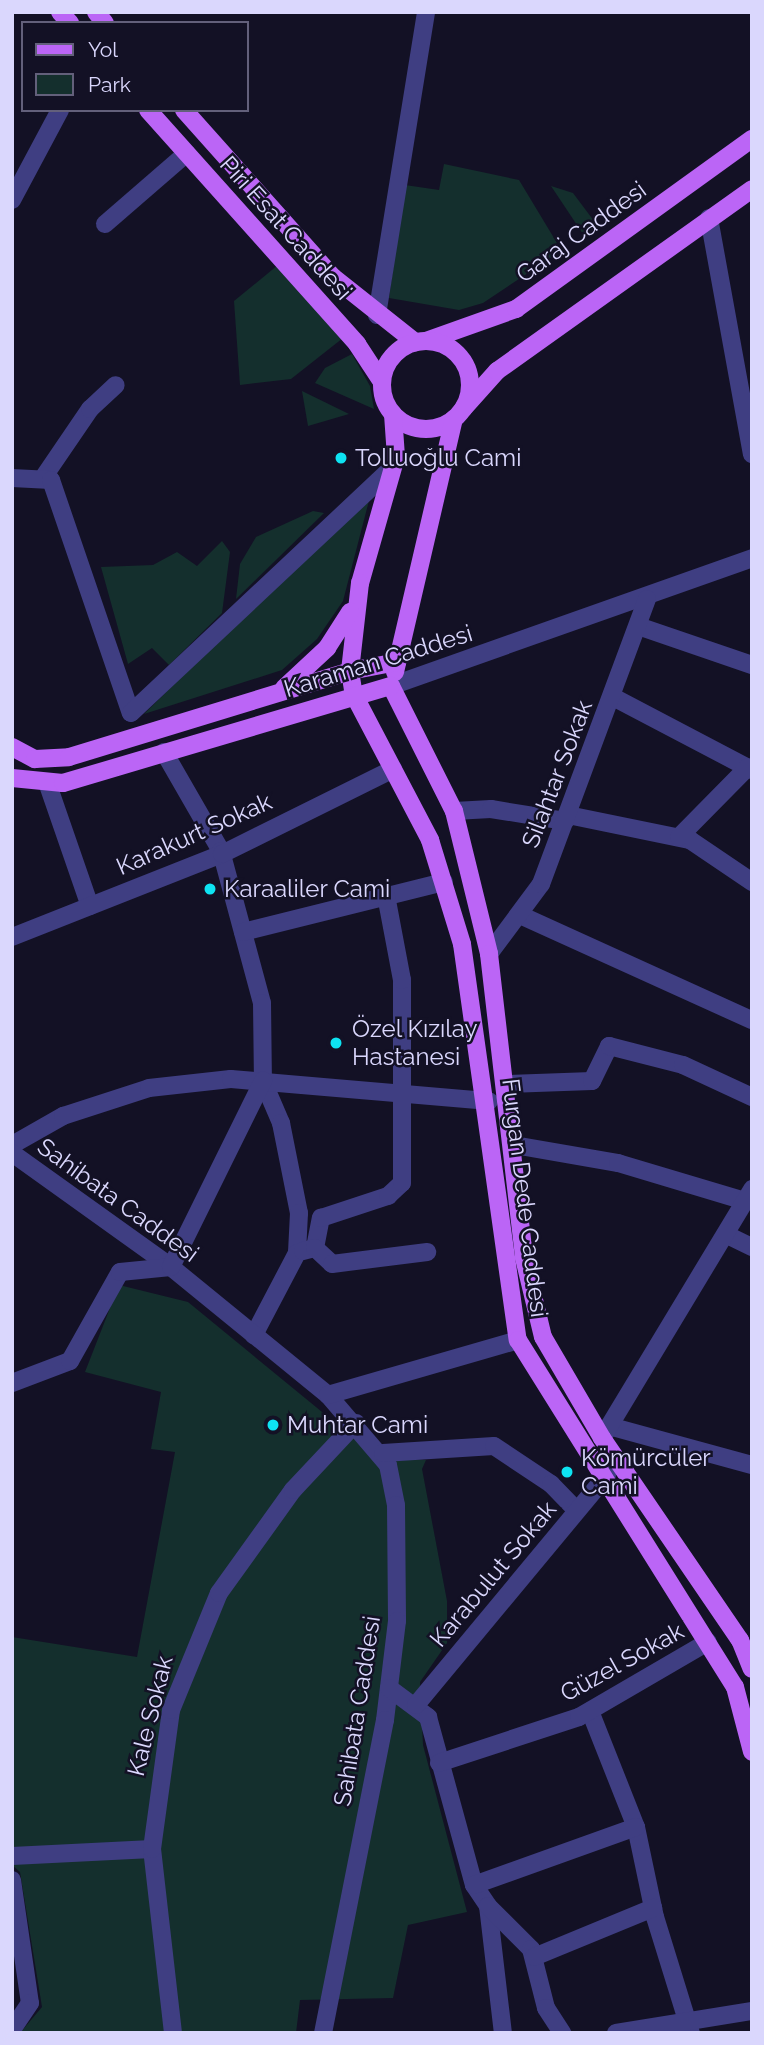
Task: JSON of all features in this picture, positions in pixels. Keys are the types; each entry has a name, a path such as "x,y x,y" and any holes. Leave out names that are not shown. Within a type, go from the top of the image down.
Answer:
{"main road":[{"name":"Piri Esat Caddesi","path":"150,112 356,344 382,382"},
{"name":"Piri Esat Caddesi","path":"186,112 333,277 377,316 420,342"},
{"name":"Garaj Caddesi","path":"420,342 516,309 752,139"},
{"path":"393,414 429,429 458,414 497,371 752,189"},
{"path":"354,695 350,671 357,600 392,468 393,414 382,382 392,357 420,342 450,349 467,370 391,686"},
{"path":"276,694 327,648 357,600"},
{"name":"Karaman Caddesi","path":"15,749 35,759 69,757 350,671 397,662"},
{"name":"Karaman Caddesi","path":"12,778 48,785 391,686"},
{"name":"Furgan Dede Caddesi","path":"391,686 454,811 489,954 507,1084 524,1258 542,1337 745,1636 752,1669"},
{"name":"Furgan Dede Caddesi","path":"354,695 393,769 444,882 476,1006 518,1340 607,1475 734,1687 752,1752"}],"street":[{"path":"377,316 426,12"},
{"path":"12,200 59,112"},
{"path":"105,224 187,153"},
{"path":"709,218 749,420 752,454"},
{"path":"45,475 90,409 116,385"},
{"path":"45,475 131,713 392,468"},
{"path":"12,478 45,475"},
{"name":"Karaman Caddesi","path":"391,686 647,599 752,558"},
{"name":"Silahtar Sokak","path":"489,954 541,884 613,697 647,599"},
{"path":"638,626 752,665"},
{"path":"613,697 750,768 679,837"},
{"path":"164,752 222,854 262,1003 263,1081 281,1123 299,1213 297,1252 254,1335"},
{"name":"Karakurt Sokak","path":"12,937 222,854 393,769"},
{"path":"48,785 90,906"},
{"path":"454,811 491,809 567,818 679,837 752,882"},
{"path":"243,932 444,882"},
{"path":"315,1248 321,1218 397,1192 402,980 386,895"},
{"path":"520,915 752,1020"},
{"path":"507,1084 592,1081 609,1046 683,1065 752,1097"},
{"path":"12,1383 70,1360 120,1272 172,1267 263,1081"},
{"path":"12,1145 62,1116 149,1088 263,1081 489,1101"},
{"path":"514,1145 618,1163 748,1195 727,1235 606,1432 752,1465"},
{"name":"Sahibata Caddesi","path":"12,1153 172,1267 328,1395 383,1453 396,1505 397,1621 389,1688 323,2033"},
{"path":"727,1235 752,1247"},
{"path":"297,1252 315,1248"},
{"path":"315,1248 332,1264 427,1252"},
{"path":"328,1395 518,1340"},
{"name":"Kale Sokak","path":"173,2033 152,1849 164,1741 204,1621 272,1517 356,1423"},
{"path":"383,1453 494,1446 551,1484 577,1511"},
{"name":"Karabulut Sokak","path":"416,1705 607,1475"},
{"name":"Güzel Sokak","path":"439,1763 590,1711 708,1642"},
{"path":"389,1688 416,1705 428,1717 474,1885 488,1906 520,1932 534,1957 546,2008 562,2033"},
{"path":"590,1711 636,1828 653,1908 690,2027"},
{"path":"474,1885 636,1828"},
{"path":"12,1856 152,1849"},
{"path":"12,1880 30,2003 12,2030"},
{"path":"488,1906 503,2033"},
{"path":"534,1957 653,1908"},
{"path":"615,2033 690,2027 752,2011"}],"green space":[{"path":"444,164 519,180 557,243 548,250 552,257 483,303 459,310 389,298 405,185 439,190"},
{"path":"551,186 573,193 597,225 583,234"},
{"path":"278,265 343,338 291,379 240,385 234,301"},
{"path":"352,354 370,386 374,409 315,383 325,368"},
{"path":"302,391 349,414 308,426"},
{"path":"372,489 343,601 317,639 282,670 144,714"},
{"path":"313,511 324,513 236,599 240,564 256,537"},
{"path":"222,541 230,552 222,613 169,665 152,648 128,664 101,567 153,565 177,552 197,566"},
{"path":"119,1285 188,1302 377,1457 426,1460 422,1469 447,1601 447,1643 420,1682 423,1745 467,1912 408,1925 393,1998 300,2000 296,2033 20,2033 42,2007 20,1872 12,1865 12,1637 137,1657 175,1452 151,1449 161,1392 85,1372"}],"place":[{"name":"Tolluoğlu Cami","path":"341,458"},
{"name":"Karaaliler Cami","path":"210,889"},
{"name":"Özel Kızılay Hastanesi","path":"336,1043"},
{"name":"Muhtar Cami","path":"273,1425"},
{"name":"Kömürcüler Cami","path":"567,1472"}]}
